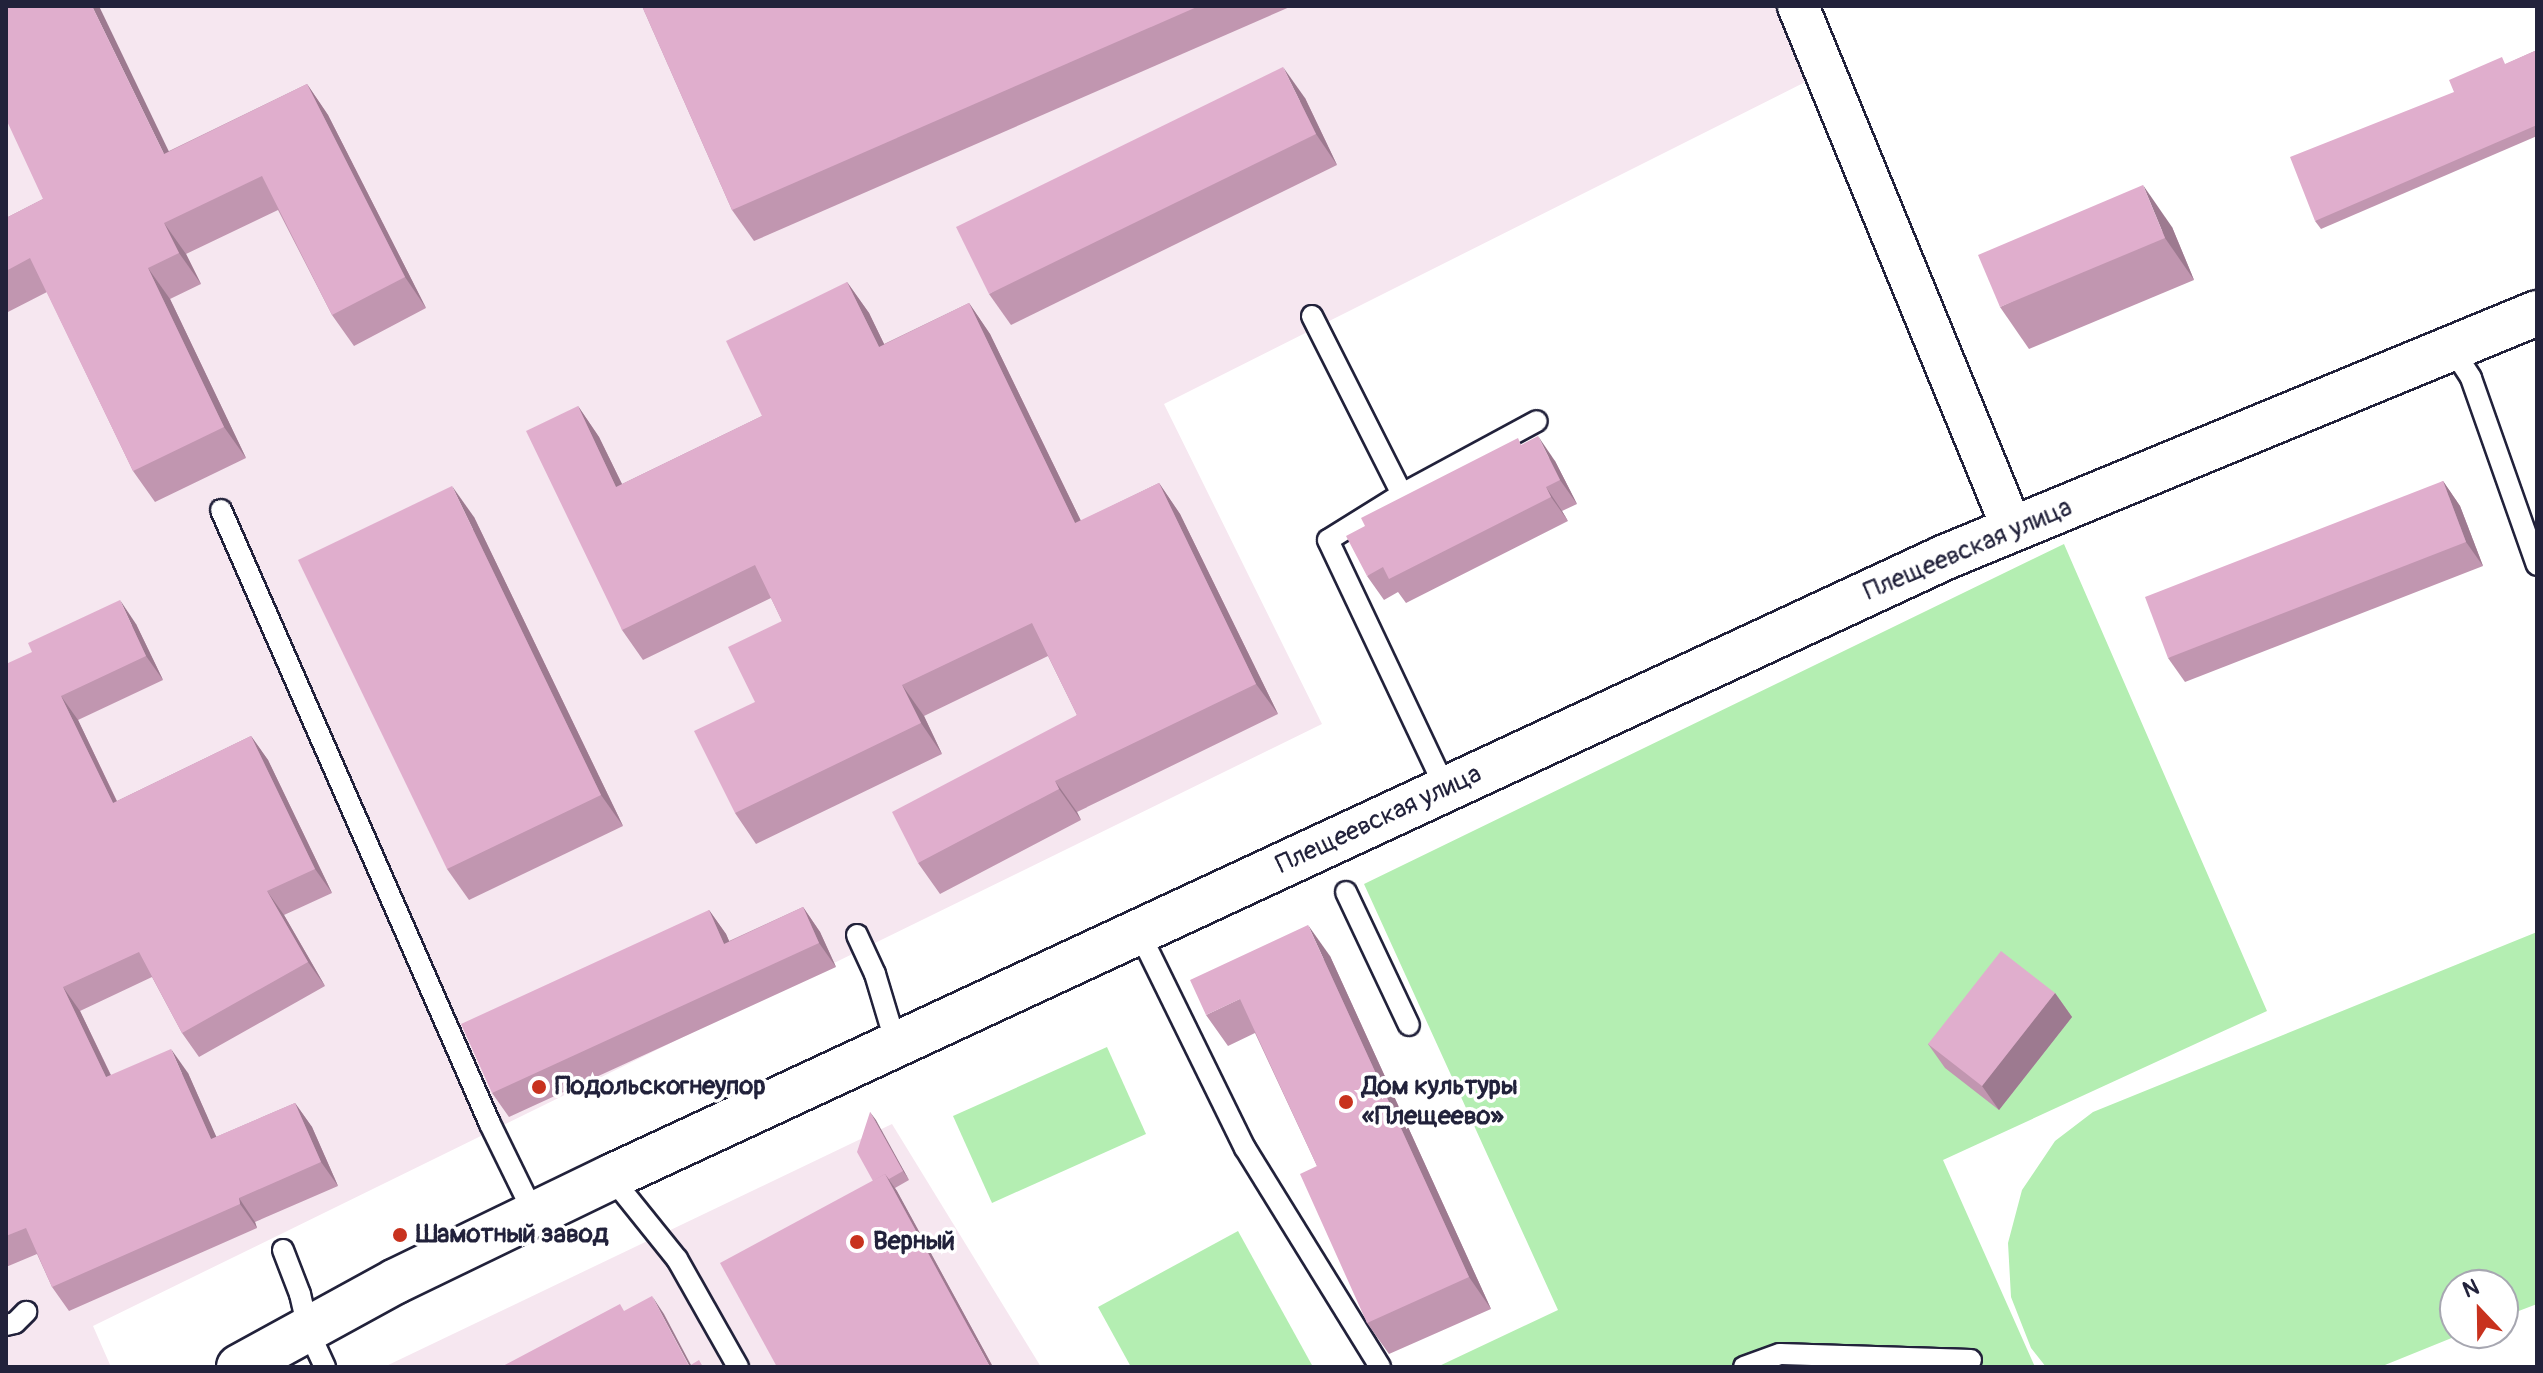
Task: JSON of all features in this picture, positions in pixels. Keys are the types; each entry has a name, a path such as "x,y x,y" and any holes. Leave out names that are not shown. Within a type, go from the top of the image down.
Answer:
{"street":[{"path":"1798,6 2012,528"},
{"name":"Плещеевская улица","path":"239,1367 316,1349 396,1281 534,1214 2012,528 2453,350 2537,313"}],"lane":[{"path":"1312,316 1402,494"},
{"path":"2453,350 2471,378 2537,565"},
{"path":"1446,790 1328,540 1402,494 1537,421"},
{"path":"221,510 490,1124 534,1214"},
{"path":"1346,892 1409,1025"},
{"path":"1139,932 1245,1148 1380,1367"},
{"path":"857,935 875,974 896,1044"},
{"path":"611,1177 677,1259 738,1367"},
{"path":"283,1250 316,1349"},
{"path":"6,1325 15,1323 26,1312"},
{"path":"1744,1367 1780,1354 1971,1360"}],"shaded area":[{"path":"6,6 1813,6 1841,64 1164,404 1322,724 93,1326 111,1367 6,1367"},
{"path":"892,1124 1041,1367 384,1367"}],"green space":[{"path":"2064,544 2267,1011 1943,1160 2035,1367 1437,1367 1558,1310 1364,884"},
{"path":"2537,932 2537,1304 2519,1311 2519,1269 2439,1269 2439,1343 2380,1367 2046,1367 2031,1348 2011,1297 2008,1243 2022,1190 2055,1141 2093,1112"},
{"path":"1107,1047 1146,1134 992,1203 953,1116"},
{"path":"1238,1231 1313,1367 1131,1367 1098,1307"}],"building":[{"path":"6,6 92,6 164,154 307,84 405,277 332,315 262,176 164,223 179,253 148,268 224,427 133,471 30,258 6,271 6,218 43,199 6,119"},
{"path":"642,6 1199,6 732,210"},
{"path":"2537,50 2537,125 2315,221 2290,157 2454,92 2449,80 2502,57 2505,64"},
{"path":"1283,67 1316,134 989,294 956,227"},
{"path":"2143,185 2165,238 2000,307 1978,255"},
{"path":"847,282 879,347 969,303 1075,523 1159,483 1256,684 1055,781 1059,789 918,863 892,812 1077,715 1032,623 902,685 921,723 735,813 694,731 755,702 728,647 782,621 755,565 622,630 526,431 578,406 616,487 762,416 726,341"},
{"path":"1538,436 1560,480 1546,487 1551,497 1389,579 1383,567 1367,576 1346,536 1365,526 1361,518 1518,438 1521,445"},
{"path":"2443,481 2466,542 2168,658 2145,597"},
{"path":"452,486 601,795 447,869 298,560"},
{"path":"120,600 146,656 61,696 113,803 251,736 315,869 267,891 308,962 182,1033 139,952 63,987 106,1077 171,1049 211,1139 295,1103 321,1162 239,1198 240,1204 52,1287 26,1228 6,1236 6,664 32,652 28,643"},
{"path":"803,907 819,943 492,1093 461,1024 709,910 724,944"},
{"name":"Дом культуры «Плещеево»","path":"1308,925 1469,1277 1367,1323 1300,1174 1317,1166 1240,999 1206,1015 1190,980"},
{"path":"2001,951 2055,993 1982,1086 1928,1044"},
{"path":"870,1112 903,1171 889,1179 885,1174 873,1181 857,1152"},
{"path":"885,1174 990,1367 777,1367 720,1263"},
{"path":"652,1296 689,1366 699,1360 703,1367 501,1367 620,1304 624,1311"}],"place":[{"name":"Подольскогнеупор","path":"539,1087"},
{"name":"Дом культуры «Плещеево»","path":"1346,1102"},
{"name":"Шамотный завод","path":"400,1235"},
{"name":"Верный","path":"857,1242"}]}
